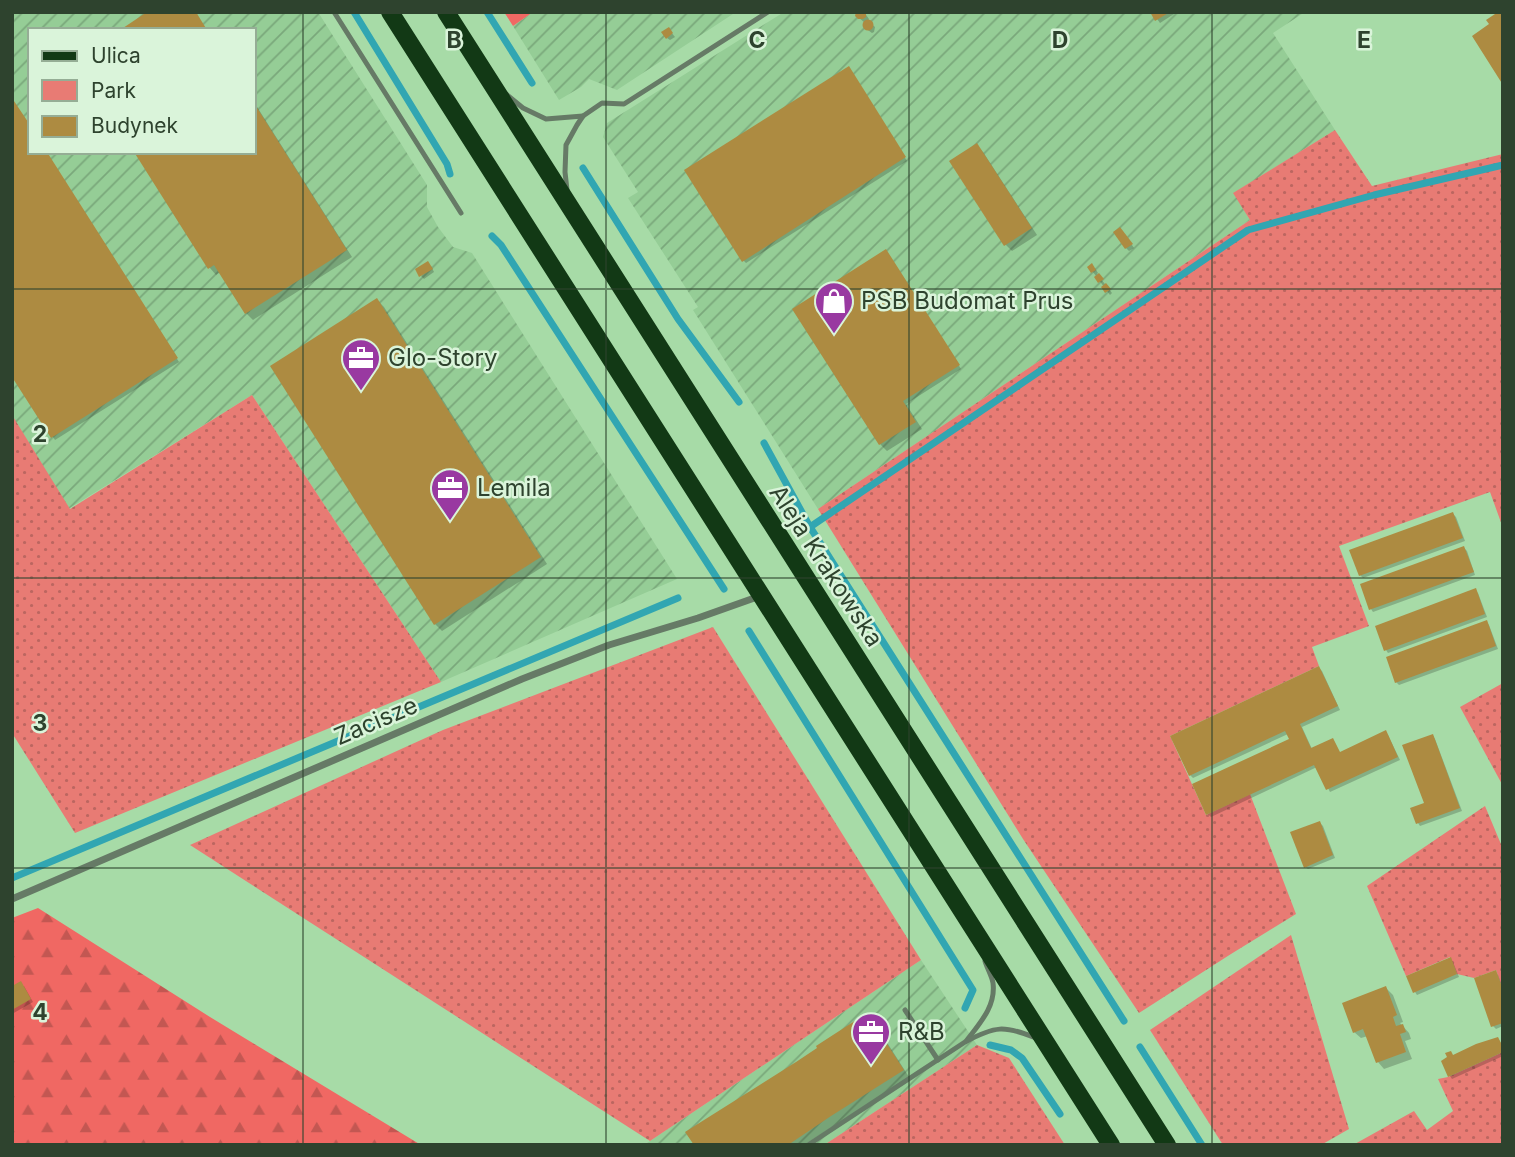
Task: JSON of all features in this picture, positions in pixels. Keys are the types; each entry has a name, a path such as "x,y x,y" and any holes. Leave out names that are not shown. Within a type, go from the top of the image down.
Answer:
{"main road":[{"path":"390,12 1111,1145"},
{"name":"Aleja Krakowska","path":"446,12 1167,1145"}],"street":[{"name":"Zacisze","path":"12,899 522,679 609,645 760,596"}],"lane":[{"path":"334,12 461,213"},
{"path":"569,207 565,172 566,145 583,116 602,103 624,104 768,12"},
{"path":"491,84 523,108 546,119 583,116"},
{"path":"965,1042 985,1017 992,1001 993,983 972,927"},
{"path":"905,1010 938,1060"},
{"path":"808,1145 965,1042 983,1033 1000,1028 1015,1030 1045,1042"}],"shaded area":[{"path":"12,12 318,12 427,185 427,207 438,227 453,247 472,253 677,579 441,682 252,395 12,544"},
{"path":"533,12 736,12 617,90 589,79 559,100 513,26"},
{"path":"784,12 1305,12 1273,33 1335,130 1234,193 1250,220 818,509 693,310 698,307 628,198 638,192 603,137 607,123"},
{"path":"921,960 977,1045 824,1145 644,1145"}],"green space":[{"path":"504,12 533,12 513,26"},
{"path":"1335,130 1372,186 1503,154 1503,528 1490,492 1339,546 1369,626 1312,647 1319,666 1170,736 1206,815 1250,794 1296,914 1139,1013 1023,839 818,509 1250,220 1233,193"},
{"path":"252,395 441,682 75,833 12,733 12,415 70,509"},
{"path":"713,627 921,960 650,1141 190,845 443,730"},
{"path":"1503,683 1503,786 1460,707"},
{"path":"1485,806 1503,849 1503,990 1496,970 1474,978 1457,974 1450,957 1406,976 1367,886"},
{"path":"38,908 210,1017 421,1145 12,1145 12,918"},
{"path":"1291,935 1349,1129 1321,1145 1223,1145 1150,1030"},
{"path":"977,1045 1009,1058 1065,1145 824,1145"},
{"path":"1503,1052 1503,1145 1353,1145 1414,1111 1427,1130 1453,1111 1438,1079"}],"building":[{"path":"147,12 196,12 206,28 123,28"},
{"path":"856,12 866,12 866,17 858,19"},
{"path":"1150,12 1170,12 1155,21"},
{"path":"1498,12 1503,12 1503,85 1472,36 1489,24 1486,20"},
{"path":"868,19 874,25 868,31 862,25"},
{"path":"669,27 673,33 666,39 661,32"},
{"path":"849,66 906,157 742,262 684,170"},
{"path":"12,98 28,122 28,154 48,154 178,358 51,438 12,377"},
{"path":"256,106 347,250 245,314 214,265 208,269 135,154 256,154"},
{"path":"977,143 1032,228 1004,246 949,161"},
{"path":"1120,227 1133,244 1125,249 1113,232"},
{"path":"886,249 960,365 903,401 916,422 879,445 792,309"},
{"path":"428,261 433,269 419,277 415,269"},
{"path":"1092,263 1096,270 1091,273 1087,267"},
{"path":"1099,273 1104,279 1098,283 1094,277"},
{"path":"1106,283 1111,289 1105,293 1101,287"},
{"path":"377,298 541,557 434,625 270,366"},
{"path":"1453,512 1463,538 1359,576 1349,550"},
{"path":"1464,546 1474,572 1369,610 1360,584"},
{"path":"1476,588 1485,614 1384,651 1375,626"},
{"path":"1487,620 1496,646 1395,683 1386,657"},
{"path":"1319,666 1338,706 1300,724 1311,748 1333,738 1340,752 1386,730 1398,757 1326,790 1314,765 1206,815 1192,784 1289,739 1285,731 1189,776 1170,736"},
{"path":"1433,734 1460,808 1416,824 1410,808 1424,803 1402,745"},
{"path":"1320,821 1333,855 1304,868 1290,832"},
{"path":"1451,957 1457,974 1413,993 1406,976"},
{"path":"1496,970 1503,990 1503,1023 1491,1027 1474,978"},
{"path":"21,981 31,999 12,1010 12,986"},
{"path":"1386,986 1397,1015 1393,1017 1396,1026 1403,1024 1406,1032 1400,1034 1406,1052 1376,1063 1363,1029 1353,1033 1342,1003"},
{"path":"867,1013 904,1070 788,1145 694,1145 685,1132 796,1062"},
{"path":"1498,1037 1503,1052 1448,1077 1441,1061 1447,1057 1445,1053 1451,1051 1453,1055"}],"waterway":[{"path":"354,12 447,164 450,174"},
{"path":"487,12 532,83"},
{"path":"810,527 1248,230 1374,195 1503,165"},
{"path":"583,168 678,319 739,402"},
{"path":"492,236 501,245 724,589"},
{"path":"764,443 810,527 1124,1021"},
{"path":"12,878 678,598"},
{"path":"749,631 973,990 965,1008"},
{"path":"990,1045 1011,1050 1022,1058 1060,1114"},
{"path":"1140,1047 1202,1145"}],"place":[{"name":"PSB Budomat Prus","path":"834,335"},
{"name":"Glo-Story","path":"361,392"},
{"name":"Lemila","path":"450,522"},
{"name":"R&B","path":"871,1066"}]}
